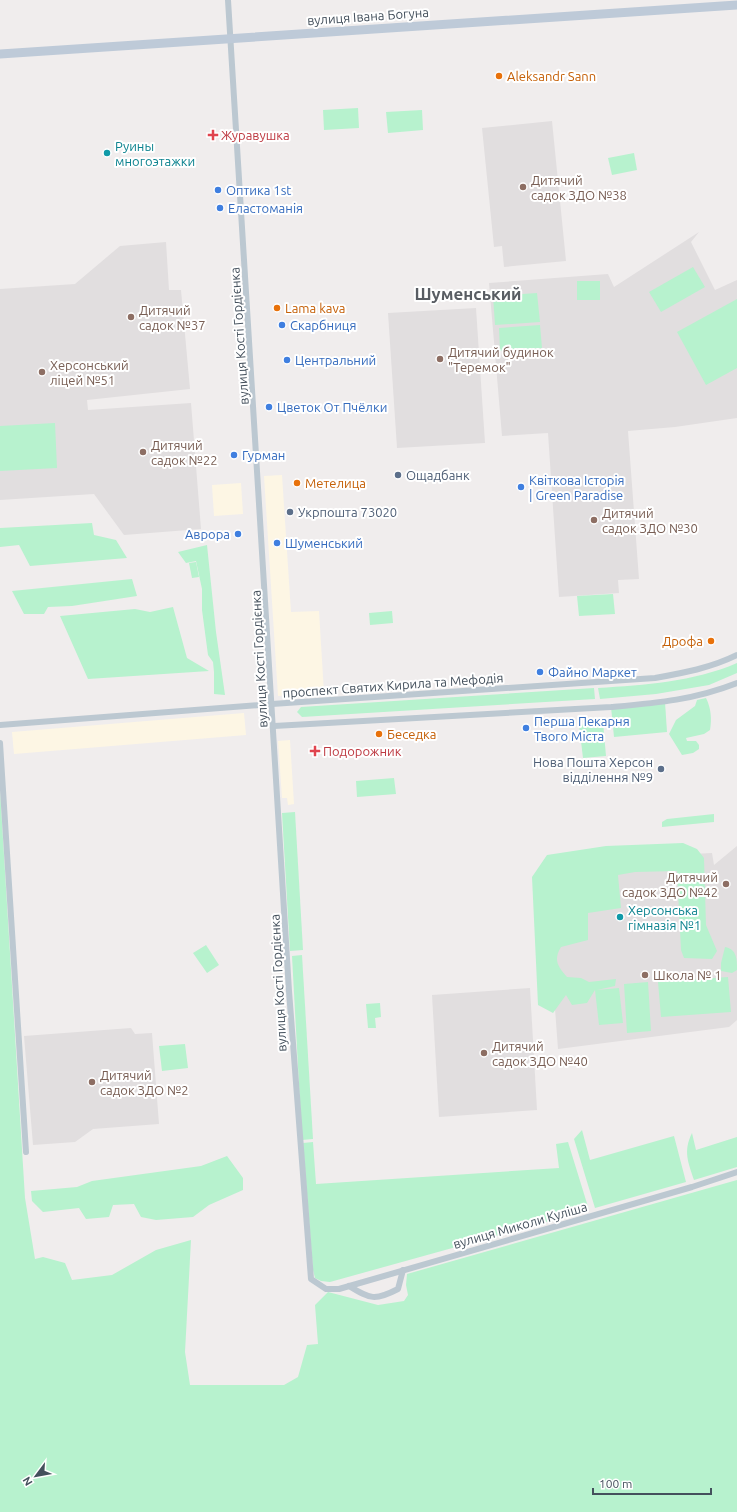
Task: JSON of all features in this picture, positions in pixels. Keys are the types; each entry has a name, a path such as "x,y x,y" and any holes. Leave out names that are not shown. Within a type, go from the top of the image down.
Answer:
{"street":[{"name":"вулиця Кості Гордієнка","path":"228,0 291,1014 310,1279"},
{"name":"вулиця Івана Богуна","path":"0,54 737,5"},
{"name":"проспект Святих Кирила та Мефодія","path":"0,726 272,704 655,678 691,672 720,663 737,655"},
{"path":"274,726 611,707 665,702 711,693 737,682"},
{"path":"0,743 26,1152"},
{"name":"вулиця Миколи Куліша","path":"310,1279 326,1289 339,1289 692,1187 737,1172"},
{"path":"349,1286 367,1297 384,1296 398,1288 403,1270"}],"shaded area":[{"name":"Дитячий садок ЗДО №38","path":"552,121 566,261 504,267 502,246 494,247 482,128"},
{"path":"699,232 691,242 715,290 737,280 737,418 675,427 628,431 639,579 618,580 619,593 559,597 548,433 502,436 489,283 608,274 614,287"},
{"path":"166,242 169,290 181,290 190,389 87,400 88,410 191,403 201,529 124,535 94,494 0,500 0,289 75,284 120,246"},
{"path":"476,308 485,443 397,448 388,313"},
{"name":"Шуменський","path":"282,475 291,612 319,611 324,693 278,696 264,476"},
{"path":"241,483 243,514 214,516 212,485"},
{"path":"244,713 246,735 14,754 12,732"},
{"path":"290,740 294,804 288,805 287,798 282,798 278,741"},
{"name":"Школа № 1","path":"737,846 737,1020 729,1027 558,1049 544,861 712,853 714,865"},
{"name":"Дитячий садок ЗДО №40","path":"530,988 537,1110 439,1117 432,995"},
{"name":"Дитячий садок ЗДО №2","path":"131,1028 135,1034 152,1033 159,1124 93,1129 75,1142 33,1145 24,1036"}],"green space":[{"path":"358,108 359,128 324,130 323,110"},
{"path":"422,110 423,130 388,133 386,112"},
{"path":"634,153 637,170 612,175 608,158"},
{"path":"693,267 705,287 661,312 649,292"},
{"path":"577,281 600,281 600,300 577,300"},
{"path":"537,293 540,322 495,325 493,296"},
{"path":"737,299 737,368 706,385 677,332"},
{"path":"540,325 542,348 500,351 499,328"},
{"path":"55,423 57,468 0,471 0,426"},
{"path":"92,523 94,535 116,540 127,558 30,566 19,545 0,547 0,528"},
{"path":"207,545 216,632 225,695 214,694 213,662 208,655 202,610 202,589 196,561 186,563 178,552"},
{"path":"196,562 199,577 192,578 189,563"},
{"path":"132,579 137,596 72,606 48,607 44,614 24,614 12,591"},
{"path":"613,594 615,614 579,616 577,596"},
{"path":"173,607 187,658 209,671 88,679 60,616 135,609 150,612"},
{"path":"392,611 393,623 370,625 369,613"},
{"path":"737,663 737,673 709,685 656,694 600,699 598,688 669,682 703,674"},
{"path":"594,688 595,699 302,717 297,712 301,707"},
{"path":"706,698 711,714 710,730 704,734 686,738 687,741 696,741 699,745 699,749 693,753 682,755 669,734 676,720 695,706 697,700"},
{"path":"665,702 667,732 614,737 611,707"},
{"path":"603,722 606,756 583,758 579,725"},
{"path":"394,778 396,794 357,797 356,781"},
{"path":"0,790 25,1198 35,1259 43,1257 65,1263 72,1280 112,1275 156,1250 191,1240 185,1352 190,1385 284,1385 298,1377 307,1345 318,1344 315,1305 328,1292 378,1305 404,1301 408,1295 406,1285 407,1274 737,1180 737,1512 0,1512"},
{"path":"295,812 303,950 290,951 282,813"},
{"path":"714,814 714,822 662,827 662,822 667,819"},
{"path":"683,843 697,849 704,858 706,925 717,951 712,959 684,958 681,950 677,871 635,872 618,875 621,908 588,913 588,940 561,947 557,960 559,967 567,977 581,978 589,982 616,979 615,986 597,990 619,988 623,1023 599,1025 595,990 587,1003 572,1005 566,995 553,1013 538,1005 532,877 547,855 606,846"},
{"path":"206,945 219,965 207,973 193,953"},
{"path":"725,947 732,950 736,956 737,970 732,973 721,971 721,963"},
{"path":"302,955 313,1139 302,1140 292,956"},
{"path":"728,977 731,1012 661,1017 658,982"},
{"path":"648,982 651,1031 627,1033 624,984"},
{"path":"380,1003 381,1017 375,1018 376,1028 368,1028 366,1004"},
{"path":"185,1044 188,1068 162,1071 159,1046"},
{"path":"582,1130 590,1160 674,1136 686,1182 595,1208 574,1139"},
{"path":"692,1133 696,1150 737,1137 737,1167 694,1180 687,1156 689,1139"},
{"path":"313,1142 316,1184 559,1168 556,1144 568,1142 589,1210 330,1282 321,1281 315,1278 313,1270 303,1143"},
{"path":"227,1156 243,1178 243,1190 209,1205 193,1217 156,1220 141,1217 134,1204 113,1205 109,1217 86,1219 79,1208 43,1212 32,1201 31,1191 77,1187 92,1181 201,1166"}],"place":[{"name":"Aleksandr Sann","path":"499,76"},
{"name":"Журавушка","path":"213,135"},
{"name":"Руины многоэтажки","path":"107,153"},
{"name":"Дитячий садок ЗДО №38","path":"523,187"},
{"name":"Оптика 1st","path":"218,190"},
{"name":"Еластоманія","path":"220,208"},
{"name":"Lama kava","path":"277,308"},
{"name":"Дитячий садок №37","path":"131,317"},
{"name":"Скарбниця","path":"282,325"},
{"name":"Дитячий будинок \"Теремок\"","path":"440,359"},
{"name":"Центральний","path":"287,360"},
{"name":"Херсонський ліцей №51","path":"42,372"},
{"name":"Цветок От Пчёлки","path":"269,407"},
{"name":"Дитячий садок №22","path":"143,452"},
{"name":"Гурман","path":"234,455"},
{"name":"Ощадбанк","path":"398,475"},
{"name":"Метелица","path":"297,483"},
{"name":"Квіткова Історія | Green Paradise","path":"521,487"},
{"name":"Укрпошта 73020","path":"290,512"},
{"name":"Дитячий садок ЗДО №30","path":"594,520"},
{"name":"Аврора","path":"238,534"},
{"name":"Шуменський","path":"277,543"},
{"name":"Дрофа","path":"711,641"},
{"name":"Файно Маркет","path":"540,672"},
{"name":"Перша Пекарня Твого Міста","path":"526,728"},
{"name":"Беседка","path":"379,734"},
{"name":"Подорожник","path":"315,751"},
{"name":"Нова Пошта Херсон відділення №9","path":"661,769"},
{"name":"Дитячий садок ЗДО №42","path":"726,884"},
{"name":"Херсонська гімназія №1","path":"620,917"},
{"name":"Школа № 1","path":"645,975"},
{"name":"Дитячий садок ЗДО №40","path":"484,1053"},
{"name":"Дитячий садок ЗДО №2","path":"92,1082"}],"district":[{"name":"Шуменський","path":"468,293"}]}
